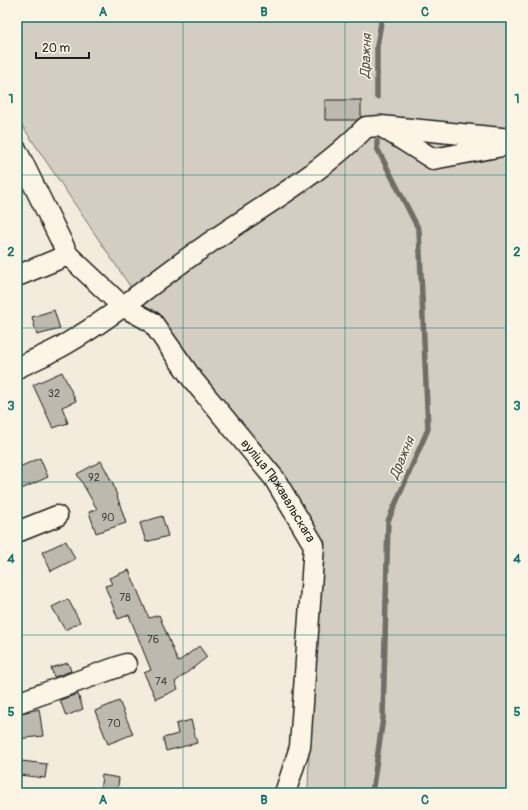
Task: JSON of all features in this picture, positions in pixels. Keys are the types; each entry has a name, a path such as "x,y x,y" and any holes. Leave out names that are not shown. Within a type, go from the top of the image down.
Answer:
{"street":[{"path":"381,126 433,159 511,144"},
{"path":"17,368 66,344 122,306 205,245 275,199 345,149 366,127 381,126 511,139"},
{"path":"17,151 68,255 17,276"},
{"name":"вуліца Пржавальскага","path":"68,255 122,306 152,322 193,380 274,478 314,545 300,747 285,793"},
{"path":"17,532 57,516"},
{"path":"17,703 126,664"}],"shaded area":[{"path":"17,17 511,17 511,793 308,793 314,545 193,380 17,118"}],"building":[{"path":"325,100 361,100 361,117 357,120 325,120"},
{"path":"54,310 60,329 37,335 32,317"},
{"path":"62,372 76,401 62,407 68,423 53,428 33,385"},
{"path":"40,458 48,477 17,491 17,468"},
{"path":"101,461 113,484 126,523 96,533 89,512 97,509 77,474"},
{"path":"162,516 168,536 146,542 140,523"},
{"path":"66,541 75,559 51,571 42,552"},
{"path":"129,570 149,618 159,615 178,662 199,646 207,657 175,682 178,689 156,699 144,673 151,670 129,615 118,619 105,586 112,584 109,578"},
{"path":"68,599 80,622 65,630 52,607"},
{"path":"68,663 71,671 54,677 51,668"},
{"path":"78,694 83,709 66,716 60,700"},
{"path":"119,701 133,734 108,744 95,711"},
{"path":"39,709 43,736 17,739 17,714"},
{"path":"191,720 197,743 166,751 163,738 178,734 176,724"},
{"path":"21,761 47,764 45,778 19,775"},
{"path":"102,775 119,778 117,793 100,793"}],"waterway":[{"name":"Дражня","path":"377,97 377,46 382,17"},
{"name":"Дражня","path":"372,793 383,718 388,521 428,429 419,230 377,148 377,141"}]}
